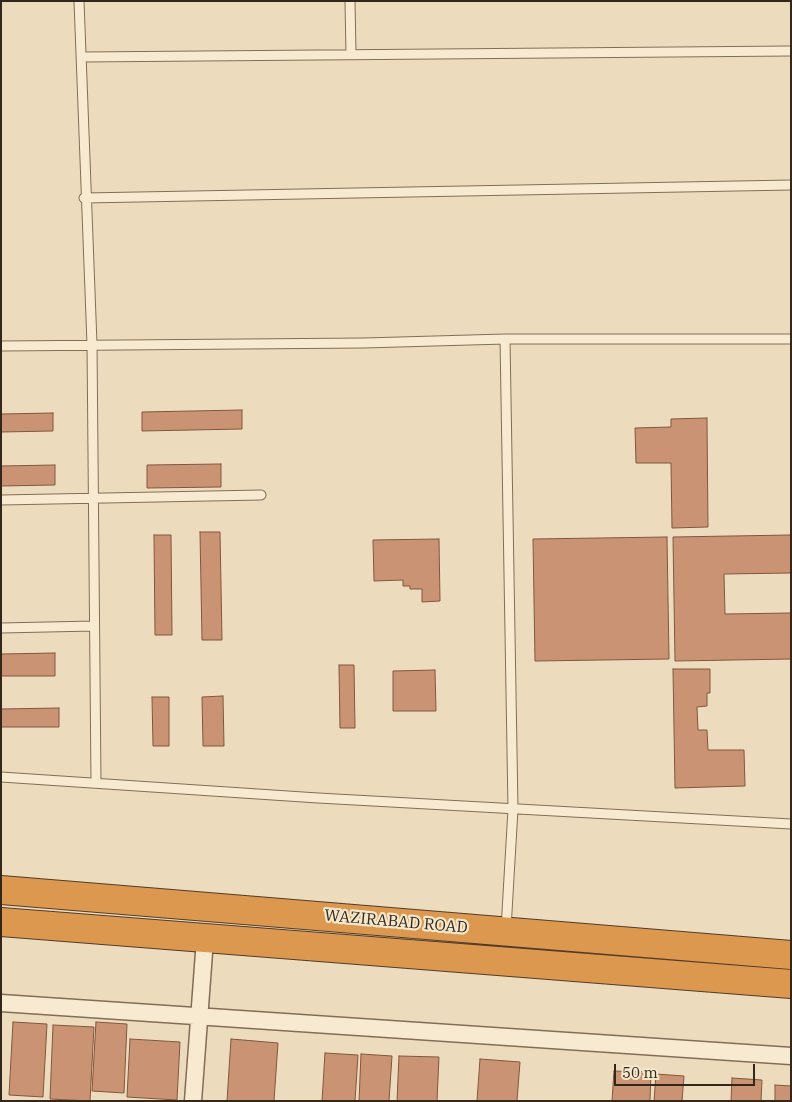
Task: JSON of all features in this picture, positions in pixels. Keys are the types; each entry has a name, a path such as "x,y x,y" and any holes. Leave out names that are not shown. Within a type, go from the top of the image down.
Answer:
{"highway":[{"name":"WAZIRABAD ROAD","path":"1,890 791,954"},
{"name":"WAZIRABAD ROAD","path":"1,922 791,984"}],"street":[{"path":"193,1101 205,939"},
{"path":"1,1003 791,1056"}],"lane":[{"path":"79,1 82,57 84,198 92,344 96,783"},
{"path":"350,1 351,53"},
{"path":"82,57 351,53 791,51"},
{"path":"84,198 791,185"},
{"path":"505,339 513,809 506,932"},
{"path":"1,346 364,343 505,339 791,339"},
{"path":"1,500 261,495"},
{"path":"1,628 94,626"},
{"path":"1,777 513,809 791,824"}],"building":[{"path":"242,410 242,429 142,431 142,412"},
{"path":"53,413 53,431 1,432 1,414"},
{"path":"707,418 708,527 672,528 671,463 636,463 635,428 671,427 671,419"},
{"path":"221,464 221,487 147,488 147,465"},
{"path":"55,465 55,485 1,486 1,466"},
{"path":"200,532 220,532 222,640 202,640"},
{"path":"154,535 171,535 172,635 155,635"},
{"path":"791,535 791,573 724,574 725,614 791,613 791,659 675,661 673,537"},
{"path":"667,537 669,659 535,661 533,539"},
{"path":"439,539 440,601 422,602 422,589 410,589 410,586 403,586 403,580 374,581 373,540"},
{"path":"55,653 55,676 1,676 1,654"},
{"path":"339,665 354,665 355,728 340,728"},
{"path":"673,669 710,669 710,693 707,693 707,706 697,707 698,730 707,730 708,750 744,750 745,786 675,788"},
{"path":"435,670 436,711 393,711 393,671"},
{"path":"223,696 224,746 203,746 202,697"},
{"path":"152,697 169,697 169,746 153,746"},
{"path":"59,708 59,727 1,727 1,709"},
{"path":"13,1022 47,1024 43,1097 9,1095"},
{"path":"96,1022 127,1024 124,1093 92,1091"},
{"path":"53,1025 94,1027 90,1101 50,1099"},
{"path":"130,1039 180,1042 177,1100 127,1097"},
{"path":"231,1039 278,1043 274,1101 227,1101"},
{"path":"325,1053 358,1055 355,1101 322,1101"},
{"path":"361,1054 392,1056 389,1101 359,1101"},
{"path":"399,1056 439,1057 437,1101 397,1101"},
{"path":"480,1059 520,1062 517,1101 477,1101"},
{"path":"614,1071 651,1072 650,1101 612,1101"},
{"path":"656,1074 684,1076 682,1101 654,1101"},
{"path":"732,1078 762,1080 761,1101 731,1101"},
{"path":"775,1085 791,1086 791,1101 775,1101"}]}
